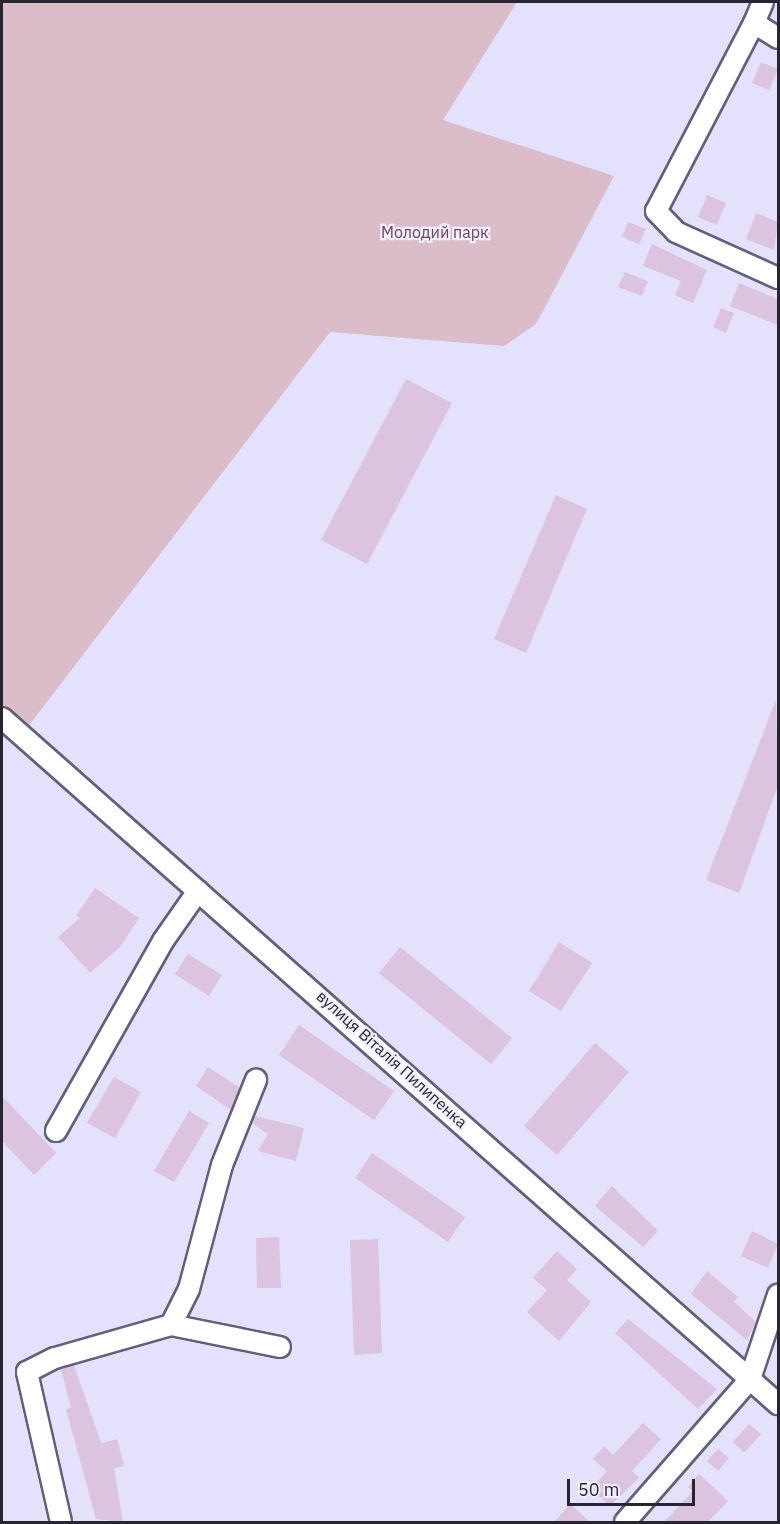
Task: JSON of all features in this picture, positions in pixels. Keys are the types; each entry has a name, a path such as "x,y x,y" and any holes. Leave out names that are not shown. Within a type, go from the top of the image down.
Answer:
{"street":[{"path":"763,2 656,211 676,232 778,278"},
{"path":"754,23 778,38"},
{"name":"вулиця Віталія Пилипенка","path":"2,718 778,1404"},
{"path":"56,1131 163,941 198,891"},
{"path":"171,1325 189,1289 222,1165 256,1080"},
{"path":"625,1522 750,1379 778,1295"},
{"path":"61,1522 27,1372 55,1358 171,1325 280,1347"}],"green space":[{"name":"Молодий парк","path":"2,2 517,2 443,120 614,176 536,324 504,346 330,332 27,728 2,706"}],"building":[{"path":"761,62 778,69 769,90 752,83"},
{"path":"707,195 726,203 717,225 698,217"},
{"path":"756,213 778,222 774,250 746,239"},
{"path":"628,222 646,229 639,244 622,237"},
{"path":"652,244 707,270 693,303 675,295 681,281 643,266"},
{"path":"625,272 648,281 642,296 618,287"},
{"path":"739,283 778,299 778,325 730,306"},
{"path":"721,308 734,313 726,333 713,327"},
{"path":"406,379 452,403 367,564 321,540"},
{"path":"556,495 587,509 526,653 494,639"},
{"path":"776,700 778,785 739,893 706,880"},
{"path":"95,888 139,918 120,947 90,973 58,937 80,918 76,916"},
{"path":"559,942 592,963 561,1011 529,991"},
{"path":"400,947 512,1038 491,1064 379,973"},
{"path":"188,954 222,975 209,996 175,974"},
{"path":"299,1025 394,1091 374,1120 279,1055"},
{"path":"595,1043 629,1072 557,1155 524,1126"},
{"path":"208,1067 240,1088 231,1110 196,1086"},
{"path":"114,1077 141,1092 115,1138 87,1123"},
{"path":"2,1096 56,1153 34,1175 2,1141"},
{"path":"189,1111 209,1123 174,1182 154,1171"},
{"path":"255,1116 304,1128 296,1161 258,1151 268,1134 252,1123"},
{"path":"372,1153 465,1217 448,1242 355,1178"},
{"path":"612,1186 658,1231 643,1247 595,1206"},
{"path":"752,1231 778,1244 768,1268 741,1256"},
{"path":"279,1237 281,1288 257,1288 256,1238"},
{"path":"378,1239 382,1353 354,1355 350,1240"},
{"path":"557,1251 577,1269 567,1280 591,1302 559,1341 527,1312 547,1290 533,1278"},
{"path":"707,1271 738,1297 734,1302 756,1322 747,1340 691,1294"},
{"path":"628,1319 717,1389 698,1409 615,1333"},
{"path":"74,1365 101,1443 117,1439 124,1466 114,1468 123,1522 96,1519 66,1409 71,1408 61,1369"},
{"path":"643,1423 661,1439 632,1471 639,1478 610,1506 591,1489 607,1471 593,1459 604,1446 613,1455"},
{"path":"749,1424 761,1434 744,1453 733,1442"},
{"path":"718,1449 729,1458 718,1471 707,1461"},
{"path":"699,1474 728,1501 708,1522 664,1522 693,1491 688,1487"},
{"path":"570,1504 590,1522 554,1522"}]}
